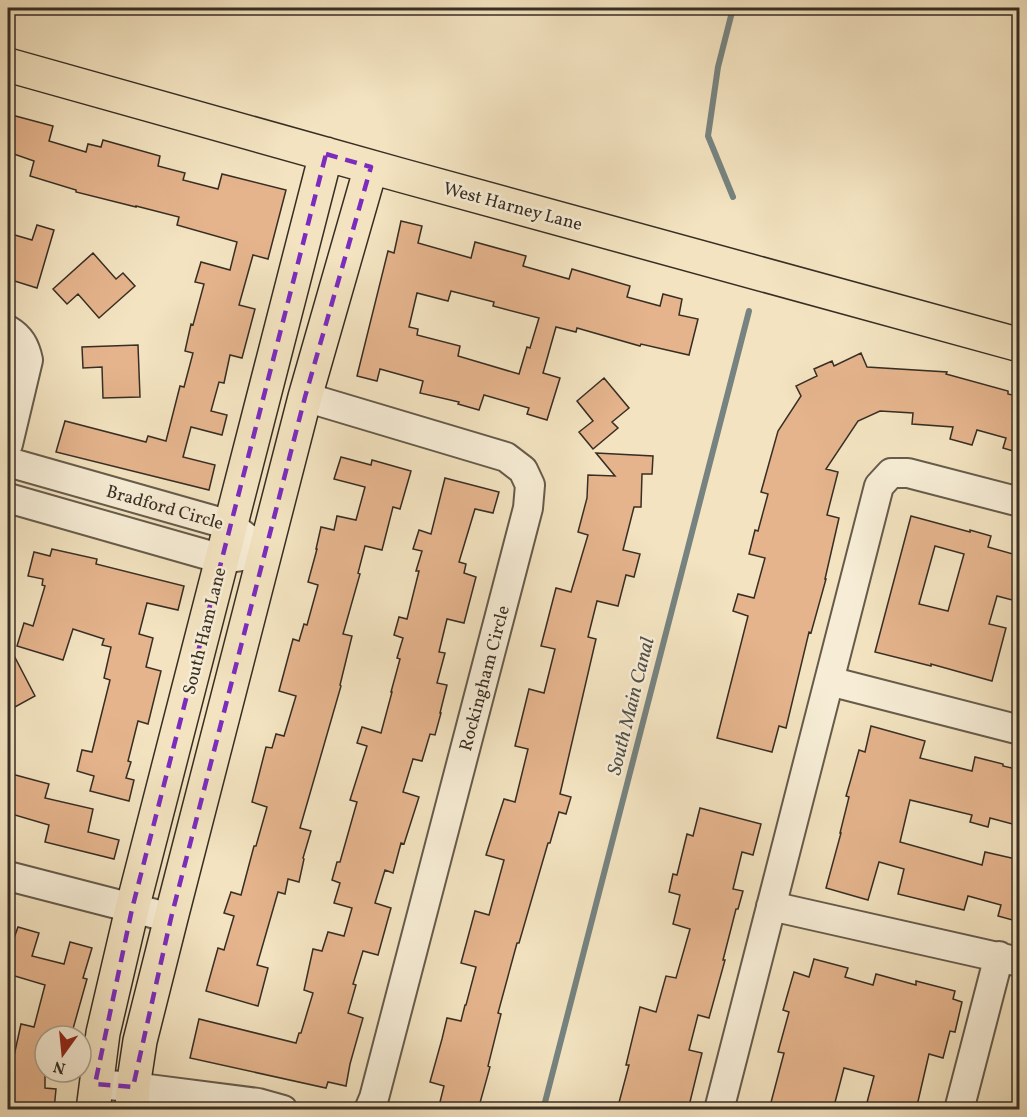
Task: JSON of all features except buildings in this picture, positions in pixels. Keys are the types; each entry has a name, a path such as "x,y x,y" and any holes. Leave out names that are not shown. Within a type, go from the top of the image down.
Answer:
{"main road":[{"name":"West Harney Lane","path":"8,65 1020,345"},
{"name":"South Ham Lane","path":"94,1097 103,1033 132,909 326,154"},
{"path":"133,1098 140,1041 171,918 305,397 371,167"}],"street":[{"path":"8,330 15,334 25,346 28,360 8,444"},
{"name":"Rockingham Circle","path":"305,397 507,457 523,470 530,485 528,508 369,1110"},
{"name":"Bradford Circle","path":"8,462 230,525 266,552"},
{"path":"719,1110 879,486 891,473 908,473 1020,502"},
{"name":"Bradford Circle","path":"8,498 222,560 266,552"},
{"path":"829,681 1020,730"},
{"path":"8,876 171,918"},
{"path":"771,906 1009,959 959,1110"},
{"path":"94,1097 258,1103 283,1110"}],"highlighted area":[{"path":"326,154 371,167 305,397 171,918 133,1087 95,1084 132,909"}],"waterway":[{"name":"South Main Canal","path":"733,8 718,67 708,136 733,197"},
{"name":"South Main Canal","path":"543,1110 749,311"}]}
